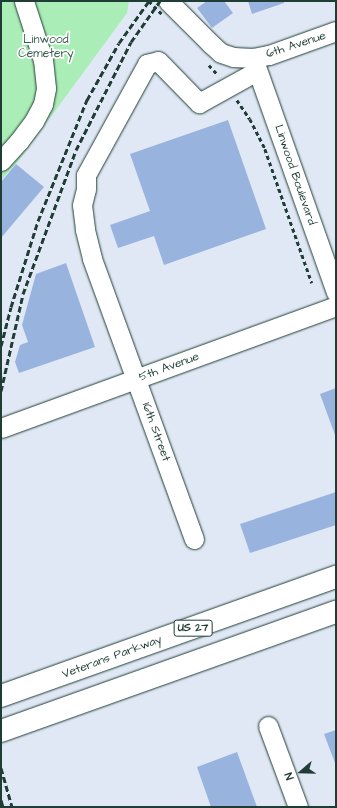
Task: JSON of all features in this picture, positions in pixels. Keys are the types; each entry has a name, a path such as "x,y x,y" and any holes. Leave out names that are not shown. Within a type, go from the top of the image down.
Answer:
{"main road":[{"name":"Veterans Parkway","path":"1,696 336,577"},
{"name":"US 27","path":"1,731 336,612"}],"street":[{"path":"1,161 34,121 43,104 46,88 43,60 24,1"},
{"name":"6th Avenue","path":"167,10 221,53 255,64 269,55 336,31"},
{"name":"16th Street","path":"194,539 92,258 85,229 82,205 86,175 147,64 158,61 199,103 227,87"},
{"path":"227,87 255,64"},
{"name":"Linwood Boulevard","path":"255,64 336,293"},
{"name":"5th Avenue","path":"1,428 336,306"},
{"path":"268,726 298,807"}],"path":[{"path":"149,1 167,10"},
{"path":"209,64 250,119 265,149 312,283"}],"green space":[{"name":"Linwood Cemetery","path":"1,1 129,1 127,13 19,160 1,180"}],"building":[{"path":"207,1 224,1 233,13 212,28 197,8"},
{"path":"248,1 284,1 284,3 252,14"},
{"path":"228,120 266,229 164,265 154,236 118,248 110,225 150,211 130,154"},
{"path":"16,164 44,187 1,238 1,182"},
{"path":"66,263 95,347 19,373 15,362 20,345 28,342 22,325 36,274"},
{"path":"336,388 336,434 335,435 320,394"},
{"path":"336,492 336,525 250,553 240,524"},
{"path":"336,730 336,763 335,763 324,734"},
{"path":"237,752 257,807 211,807 197,767"}],"railway":[{"path":"1,346 11,307 38,221 87,100 119,43 149,1"},
{"path":"1,391 23,294 76,150 131,42 160,1"},
{"path":"1,768 12,807"},
{"path":"1,800 3,807"}]}
